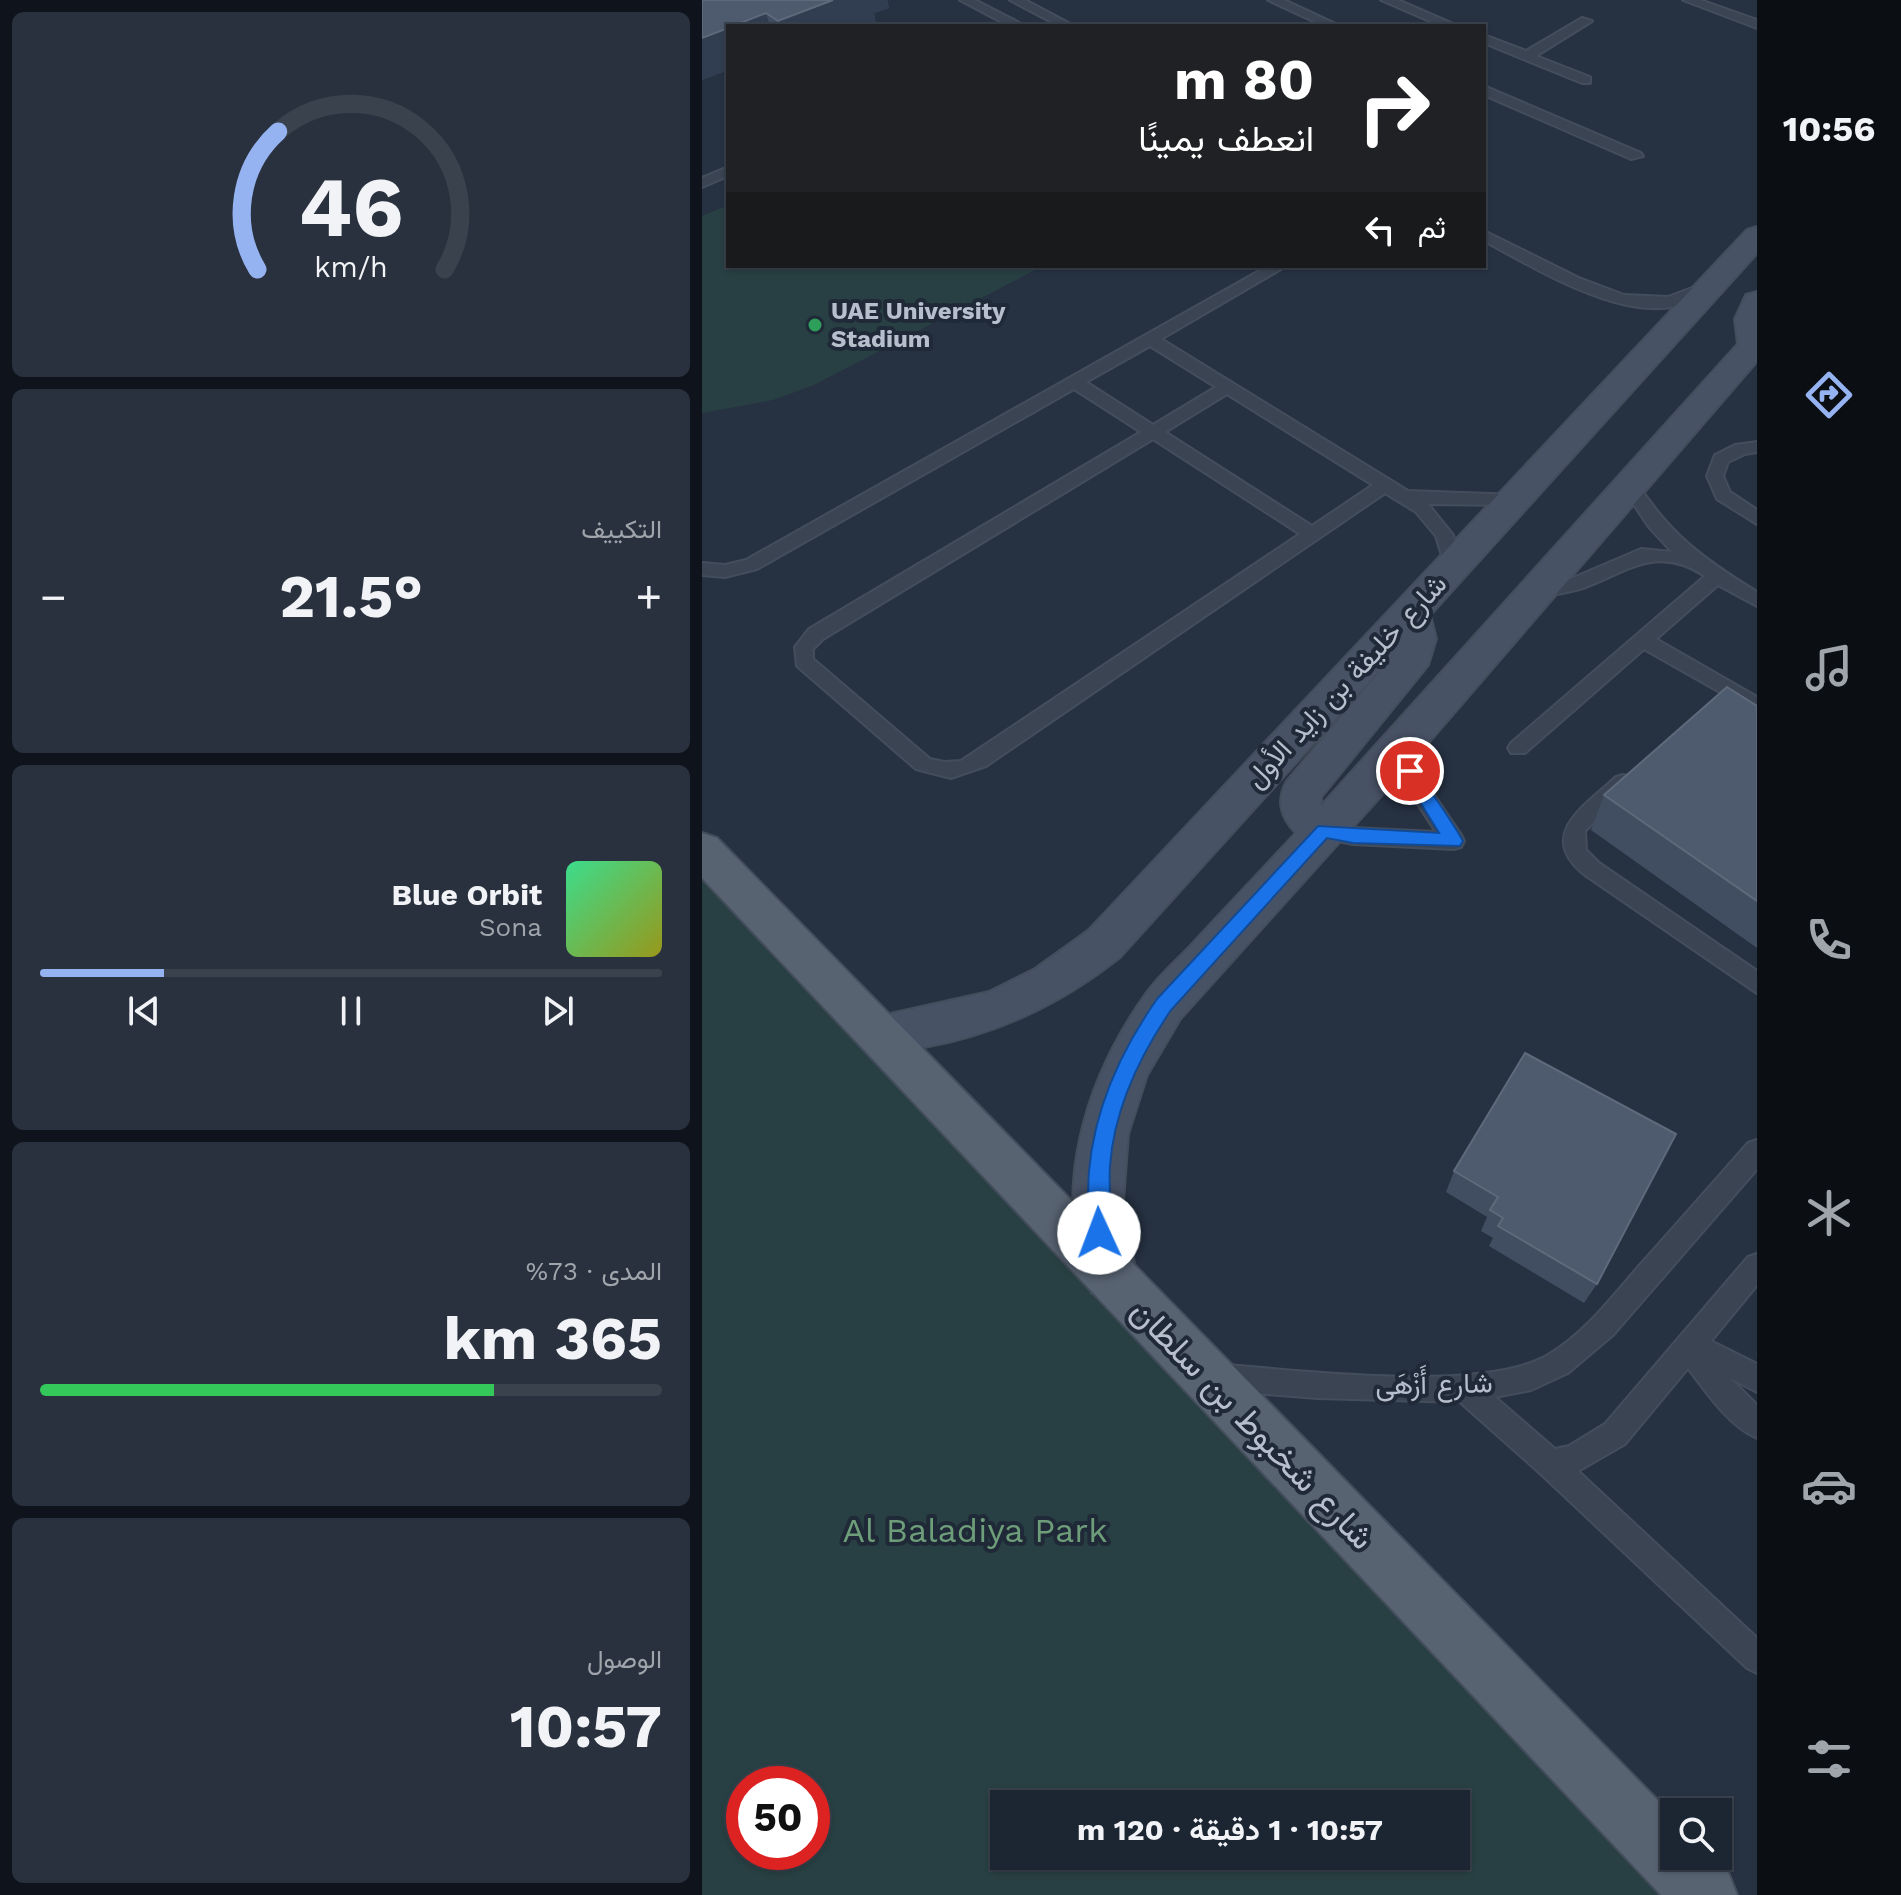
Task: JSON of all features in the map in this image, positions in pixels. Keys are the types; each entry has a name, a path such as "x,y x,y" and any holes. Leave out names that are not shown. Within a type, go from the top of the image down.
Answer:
{"main road":[{"name":"شارع خليفة بن زايد الأول","path":"879,1034 954,1023 989,1014 1052,984 1104,944 1757,236"},
{"path":"1110,1275 1099,1233 1098,1190 1104,1135 1124,1071 1142,1036 1164,1005 1401,747 1755,344 1750,319 1757,301"},
{"path":"1324,831 1305,817 1299,800 1301,792 1409,665 1418,644 1418,633 1410,612"},
{"name":"شارع شخبوط بن سلطان","path":"702,850 1705,1895"}],"lane":[{"path":"966,0 1015,24"},
{"path":"1016,0 1064,24"},
{"path":"1274,0 1329,24"},
{"path":"1387,0 1447,24"},
{"path":"1689,0 1757,24"},
{"path":"1527,56 1586,21"},
{"path":"1486,40 1586,80"},
{"path":"1486,91 1636,156"},
{"path":"702,183 726,172"},
{"path":"1486,236 1620,299 1648,303 1673,302 1713,283"},
{"path":"702,569 725,571 751,565 1275,268"},
{"path":"1150,339 1407,497 1429,514 1444,535 1452,565"},
{"path":"1075,382 1312,534"},
{"path":"1228,387 816,634 804,647 803,655 808,668 923,764 941,771 961,769 979,761 1386,484"},
{"path":"1757,447 1741,449 1721,459 1715,476 1723,495 1757,518"},
{"path":"1629,484 1652,522 1688,559 1757,600"},
{"path":"1407,497 1460,501 1512,499"},
{"path":"1534,592 1577,583 1641,555 1673,555 1688,559"},
{"path":"1518,748 1717,576"},
{"path":"1643,640 1724,695 1757,706"},
{"path":"1324,831 1353,836 1454,841 1422,795 1401,747"},
{"path":"1638,770 1575,827 1573,844 1576,853 1592,869 1757,983"},
{"name":"شارع أَزْهَى","path":"1207,1376 1317,1385 1465,1389 1531,1377 1559,1364 1604,1326 1757,1151"},
{"path":"1551,1464 1574,1459 1615,1434 1688,1348 1747,1290 1757,1266"},
{"path":"1688,1348 1714,1355 1757,1379"},
{"path":"1688,1348 1722,1390 1757,1424"},
{"path":"1465,1389 1551,1464 1757,1658"}],"green space":[{"name":"UAE University Stadium","path":"726,206 726,268 1039,268 814,385 773,400 702,413 702,216"},
{"name":"Al Baladiya Park","path":"702,852 1660,1860 1660,1870 1669,1870 1693,1895 702,1895"}],"building":[{"path":"702,0 833,0 778,21 766,13 738,24 726,24 726,29 702,38"},
{"path":"1727,687 1757,706 1757,901 1604,795"},
{"path":"1525,1053 1676,1134 1597,1284 1498,1226 1503,1218 1490,1210 1498,1197 1454,1171"}],"place":[{"name":"UAE University Stadium","path":"815,325"}],"route":[{"path":"1099,1233 1101,1148 1110,1108 1142,1036 1164,1005 1324,831 1353,836 1454,841 1436,818 1410,771"}]}
